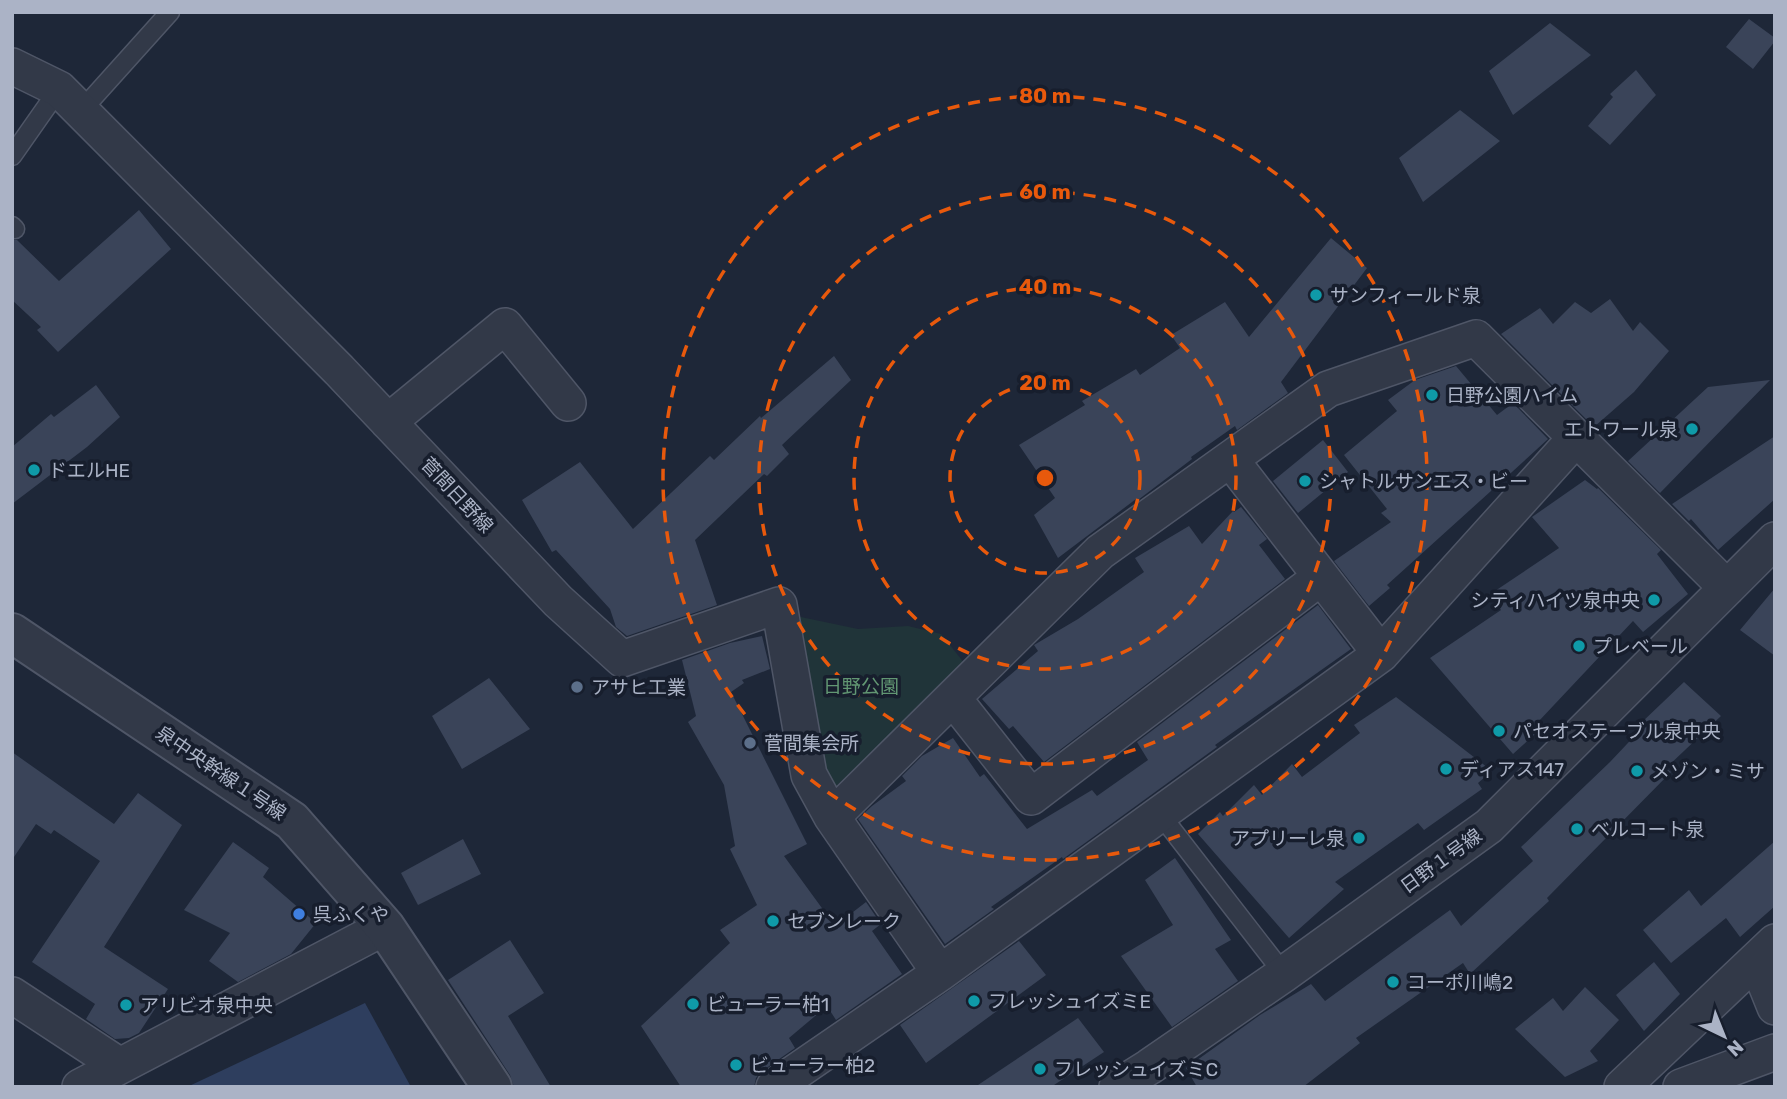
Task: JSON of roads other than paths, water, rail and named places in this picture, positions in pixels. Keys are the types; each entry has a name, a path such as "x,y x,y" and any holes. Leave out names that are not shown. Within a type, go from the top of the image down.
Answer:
{"street":[{"name":"菅間日野線","path":"12,66 70,100 339,370 558,601 622,659 779,605 809,775 832,817"},
{"path":"388,422 505,326 568,403"},
{"path":"940,973 832,817 1100,552 1328,389 1476,338 1727,588"},
{"path":"774,1087 940,973 1381,654 1576,438"},
{"path":"1230,459 1381,654"},
{"name":"日野１号線","path":"1117,1087 1284,974 1489,826 1775,540"},
{"path":"953,698 1031,797 1321,577"},
{"name":"泉中央幹線１号線","path":"12,633 292,821 386,927 492,1087"},
{"path":"80,1087 386,927"},
{"path":"1765,951 1775,1007"},
{"path":"1622,1087 1765,951"},
{"path":"12,995 120,1066"},
{"path":"1681,1087 1775,1052"}],"lane":[{"path":"12,156 70,100 170,12"},
{"path":"1160,814 1284,974"}],"water":[{"path":"365,1003 411,1087 187,1087"}],"place":[{"name":"サンフィールド泉","path":"1316,295"},
{"name":"日野公園ハイム","path":"1432,395"},
{"name":"エトワール泉","path":"1692,429"},
{"name":"ドエルHE","path":"34,470"},
{"name":"シャトルサンエス・ビー","path":"1305,481"},
{"name":"シティハイツ泉中央","path":"1654,600"},
{"name":"プレベール","path":"1579,646"},
{"name":"アサヒ工業","path":"577,687"},
{"name":"パセオステーブル泉中央","path":"1499,731"},
{"name":"菅間集会所","path":"750,743"},
{"name":"ディアス147","path":"1446,769"},
{"name":"メゾン・ミサ","path":"1637,771"},
{"name":"ベルコート泉","path":"1577,829"},
{"name":"アプリーレ泉","path":"1359,838"},
{"name":"呉ふくや","path":"299,914"},
{"name":"セブンレーク","path":"773,921"},
{"name":"コーポ川嶋2","path":"1393,982"},
{"name":"フレッシュイズミE","path":"974,1001"},
{"name":"ビューラー柏1","path":"693,1004"},
{"name":"アリビオ泉中央","path":"126,1005"},
{"name":"ビューラー柏2","path":"736,1065"},
{"name":"フレッシュイズミC","path":"1040,1069"}],"park label":[{"name":"日野公園","path":"861,686"}]}
